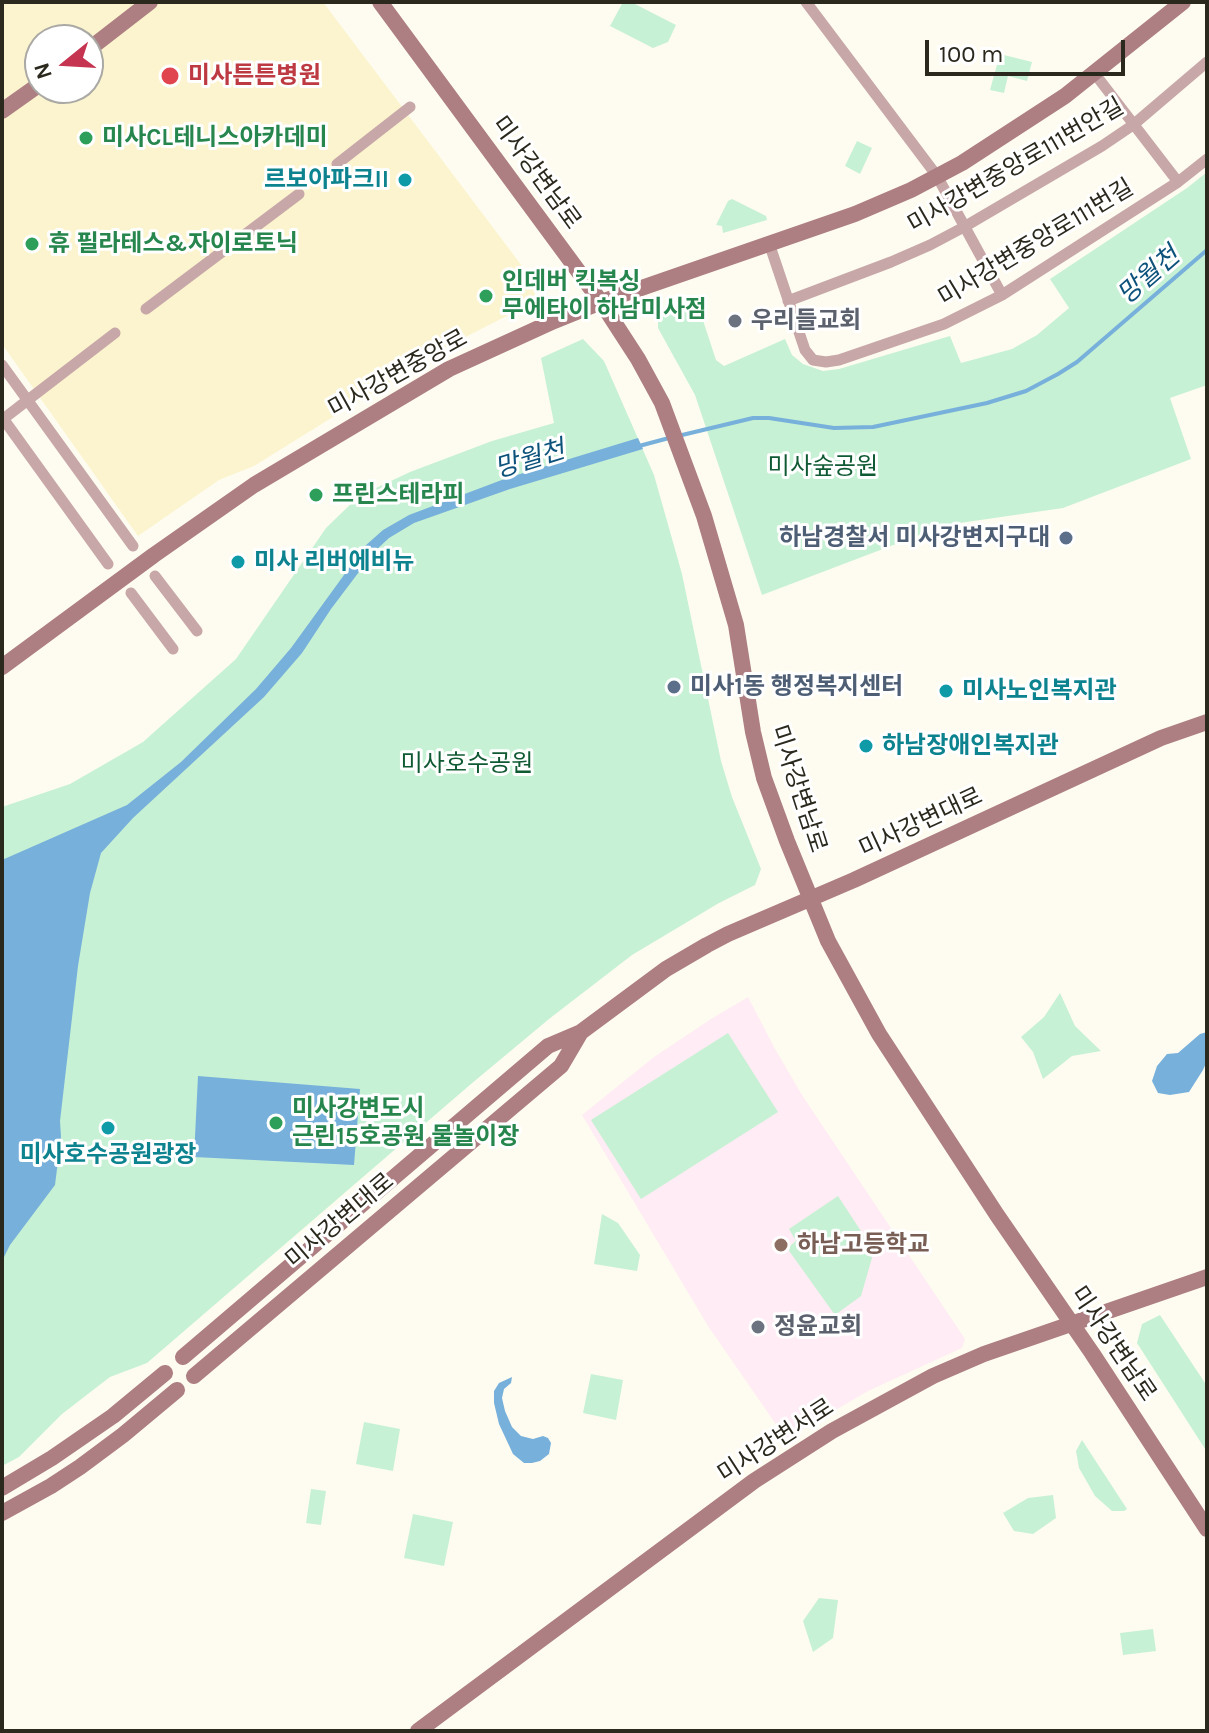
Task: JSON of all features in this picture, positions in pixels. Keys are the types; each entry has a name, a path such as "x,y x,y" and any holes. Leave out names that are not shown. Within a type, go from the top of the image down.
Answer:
{"main road":[{"path":"104,38 150,2"},
{"name":"미사강변남로","path":"380,2 601,302 662,403 704,516 736,625 753,732 764,778 828,941 879,1034 1207,1529"},
{"name":"미사강변중앙로","path":"2,667 254,485 449,369 601,302 855,214 937,176 1065,96 1183,2"},
{"path":"2,111 24,95"},
{"name":"미사강변대로","path":"183,1357 548,1046 581,1032 666,969 707,945 1161,738 1207,722"},
{"name":"미사강변대로","path":"194,1376 561,1066 581,1032"},
{"name":"미사강변서로","path":"418,1731 754,1481 832,1431 933,1376 984,1354 1207,1277"},
{"path":"2,1488 113,1416 165,1373"},
{"path":"2,1513 80,1467 177,1390"}],"street":[{"path":"806,2 937,176 1002,295"},
{"name":"미사강변중앙로111번안길","path":"788,301 891,262 964,227 1133,125 1207,62"},
{"path":"1095,74 1178,182"},
{"path":"337,164 410,107"},
{"name":"미사강변중앙로111번길","path":"769,243 805,350 813,360 839,360 944,324 1002,295 1178,182 1207,159"},
{"path":"146,309 299,194"},
{"path":"108,564 2,419 115,333"},
{"path":"2,365 133,546"},
{"path":"155,576 197,631"},
{"path":"131,593 173,649"}],"shaded area":[{"path":"2,2 323,2 537,286 532,303 444,348 254,466 219,480 138,536 2,344"},
{"name":"하남고등학교","path":"748,997 802,1095 965,1339 962,1348 868,1391 786,1439 708,1326 582,1115 654,1057"}],"green space":[{"path":"623,2 631,2 676,25 668,42 653,48 610,26"},
{"path":"1000,54 1032,62 1027,81 1008,76 1004,93 990,90"},
{"path":"857,141 872,148 860,174 845,166"},
{"name":"미사숲공원","path":"1207,172 1207,385 1170,398 1191,459 1063,508 946,525 762,595 695,395 658,328 658,314 690,299 698,305 716,360 724,366 785,339 792,355 803,364 823,371 950,336 961,363 1012,349 1037,335 1069,308 1050,279"},
{"path":"732,199 766,216 767,220 723,233 722,226 716,225"},
{"name":"미사호수공원","path":"583,339 604,361 654,475 682,574 721,761 761,869 755,885 632,955 549,1019 147,1363 110,1377 62,1414 19,1457 2,1466 2,807 70,784 143,742 236,659 326,528 359,496 410,472 492,441 554,423 541,358"},
{"path":"1060,993 1075,1026 1101,1051 1072,1056 1043,1079 1033,1052 1021,1037 1044,1017"},
{"path":"728,1033 778,1112 641,1199 591,1120"},
{"path":"838,1196 874,1251 861,1296 835,1315 787,1248 796,1241 789,1229"},
{"path":"602,1214 618,1223 640,1255 637,1271 594,1264"},
{"path":"1160,1315 1207,1386 1207,1452 1137,1343 1142,1324"},
{"path":"591,1374 623,1380 616,1420 583,1413"},
{"path":"364,1422 400,1429 393,1471 356,1464"},
{"path":"1082,1440 1127,1509 1124,1511 1112,1511 1095,1496 1079,1468 1076,1451"},
{"path":"311,1489 326,1491 321,1525 306,1523"},
{"path":"1053,1495 1056,1518 1033,1534 1014,1531 1003,1513 1028,1498"},
{"path":"413,1514 453,1522 444,1566 404,1558"},
{"path":"819,1598 838,1600 833,1638 813,1652 803,1621"},
{"path":"1153,1629 1156,1651 1123,1655 1120,1633"}],"water":[{"path":"638,438 643,449 510,489 414,523 389,538 374,552 302,653 264,697 133,818 101,853 90,893 78,966 55,1185 10,1245 2,1261 2,860 127,805 181,762 256,689 291,648 365,546 383,530 409,515 507,478"},
{"path":"1207,1032 1207,1061 1189,1092 1158,1093 1152,1081 1157,1066 1167,1054 1178,1053 1200,1034"},
{"name":"미사강변도시 근린15호공원 물놀이장","path":"198,1076 360,1089 354,1165 194,1157"},
{"path":"512,1377 502,1398 505,1411 512,1427 521,1436 548,1438 551,1443 549,1454 540,1461 524,1463 513,1454 499,1424 494,1391 499,1383"}],"waterway":[{"name":"망월천","path":"678,436 753,418 834,428 873,427 987,403 1026,391 1077,362 1207,250"},
{"name":"망월천","path":"639,446 669,438"}],"place":[{"name":"미사튼튼병원","path":"170,76"},
{"name":"미사CL테니스아카데미","path":"86,138"},
{"name":"르보아파크II","path":"405,180"},
{"name":"휴 필라테스&자이로토닉","path":"32,244"},
{"name":"인데버 킥복싱 무에타이 하남미사점","path":"486,296"},
{"name":"우리들교회","path":"735,321"},
{"name":"프린스테라피","path":"316,495"},
{"name":"하남경찰서 미사강변지구대","path":"1066,538"},
{"name":"미사 리버에비뉴","path":"238,562"},
{"name":"미사1동 행정복지센터","path":"674,687"},
{"name":"미사노인복지관","path":"946,691"},
{"name":"하남장애인복지관","path":"866,746"},
{"name":"미사강변도시 근린15호공원 물놀이장","path":"276,1123"},
{"name":"미사호수공원광장","path":"108,1128"},
{"name":"하남고등학교","path":"781,1245"},
{"name":"정윤교회","path":"758,1327"}]}
